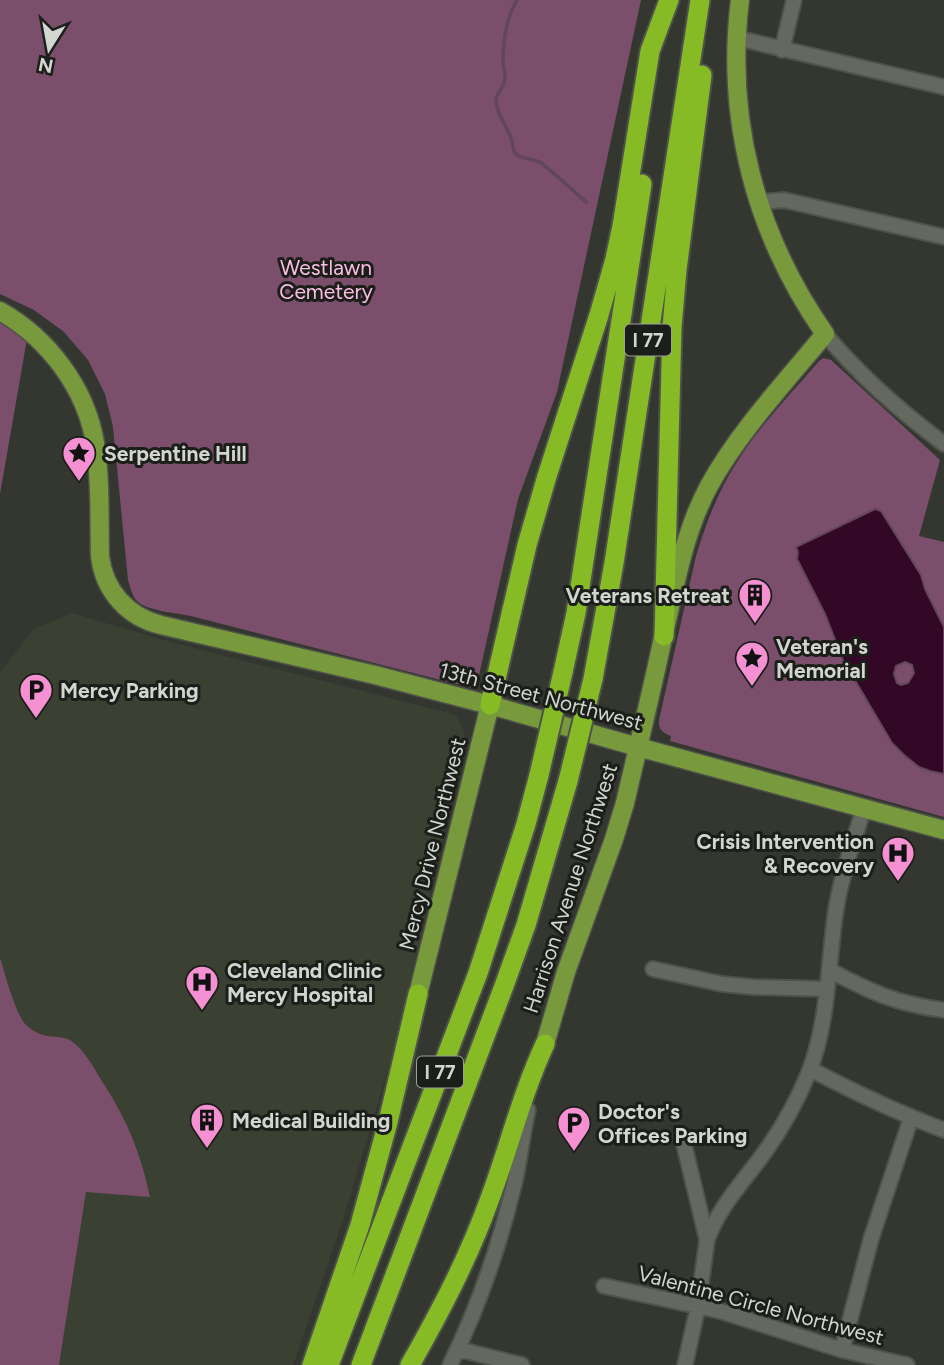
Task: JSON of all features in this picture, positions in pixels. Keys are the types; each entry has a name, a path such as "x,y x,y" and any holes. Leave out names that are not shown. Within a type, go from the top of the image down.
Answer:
{"highway":[{"name":"I 77","path":"329,1365 478,973 519,848 539,775 576,613 670,0"},
{"path":"490,705 531,533 614,259 624,214 650,51 670,0"},
{"name":"I 77","path":"361,1365 526,925 568,781 593,679 616,550 701,0"},
{"path":"664,636 672,327 680,243 712,0"},
{"path":"312,1365 360,1225 418,994"},
{"path":"410,1365 446,1300 474,1239 502,1164 530,1076 545,1044"}],"main road":[{"path":"740,0 737,74 750,177 771,236 796,289 825,334"},
{"name":"13th Street Northwest","path":"0,311 26,328 51,352 69,377 84,406 95,445 101,564 114,594 142,619 490,705 944,830"},
{"name":"Harrison Avenue Northwest","path":"545,1044 566,972 625,803 683,551 698,510 708,487 743,435 825,334"},
{"name":"Mercy Drive Northwest","path":"418,994 490,705"}],"street":[{"path":"782,50 794,0"},
{"path":"737,38 944,88"},
{"path":"758,202 785,200 944,237"},
{"path":"825,334 862,375 944,444"},
{"path":"685,1365 698,1306 707,1240 714,1222 725,1203 780,1130 810,1069 819,1040 837,904 864,808"},
{"path":"653,969 722,984 827,989"},
{"path":"829,970 894,1001 944,1010"},
{"name":"Harrison Avenue Northwest","path":"450,1365 488,1275 503,1225 545,1044"},
{"path":"810,1069 862,1096 944,1130"},
{"path":"842,1350 871,1240 911,1118"},
{"path":"682,1136 707,1240"},
{"name":"Valentine Circle Northwest","path":"604,1286 720,1311 842,1350 907,1365"},
{"path":"458,1349 522,1365"}],"shaded area":[{"path":"875,509 881,511 921,575 944,627 944,774 919,767 892,743 843,660 825,614 797,559 796,547","holes":["905,662 912,665 914,673 908,683 897,683 894,674 896,666"]},
{"name":"Cleveland Clinic Mercy Hospital","path":"72,613 167,641 453,714 458,718 464,732 415,963 391,1060 342,1223 293,1365 59,1365 86,1191 0,1061 0,672 34,629"}],"green space":[{"name":"Westlawn Cemetery","path":"0,0 641,0 557,392 518,499 476,689 155,609 135,599 128,580 113,427 105,394 88,360 64,332 34,310 0,294"},
{"path":"0,319 27,339 0,494"},
{"path":"823,358 831,360 940,460 919,536 944,542 944,817 670,741 671,736 659,726 696,556 718,496 746,448"},
{"path":"0,958 14,1002 25,1024 43,1035 71,1040 92,1064 131,1135 150,1197 86,1192 59,1365 0,1365"}],"waterway":[{"path":"517,0 510,14 505,39 505,79 496,99 499,112 516,154 541,163 586,202"}],"place":[{"name":"Serpentine Hill","path":"79,483"},
{"name":"Veterans Retreat","path":"755,625"},
{"name":"Veteran's Memorial","path":"752,688"},
{"name":"Mercy Parking","path":"36,720"},
{"name":"Crisis Intervention & Recovery","path":"898,883"},
{"name":"Cleveland Clinic Mercy Hospital","path":"202,1012"},
{"name":"Medical Building","path":"207,1150"},
{"name":"Doctor's Offices Parking","path":"574,1153"}]}
